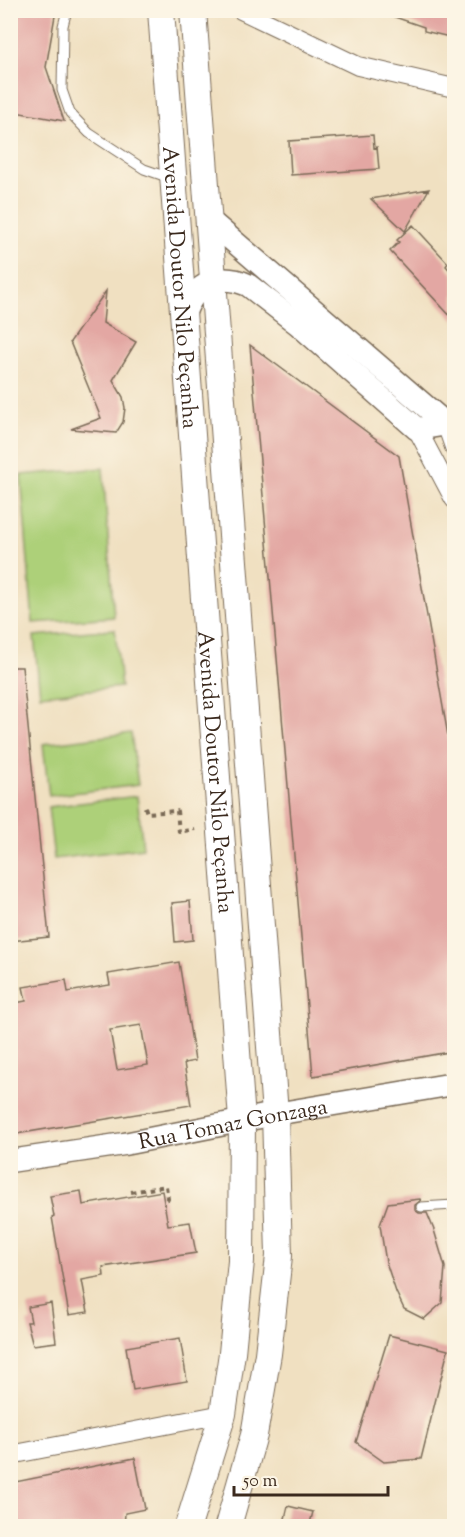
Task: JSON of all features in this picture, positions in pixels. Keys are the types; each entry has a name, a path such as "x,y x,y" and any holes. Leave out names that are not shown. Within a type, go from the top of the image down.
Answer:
{"main road":[{"name":"Avenida Doutor Nilo Peçanha","path":"161,10 242,1120 241,1261 232,1353 223,1414 188,1527"},
{"name":"Avenida Doutor Nilo Peçanha","path":"193,10 275,1114 279,1256 268,1354 254,1435 228,1527"}],"street":[{"path":"240,10 358,66 454,88"},
{"path":"209,220 450,423 454,447"},
{"path":"183,318 186,306 193,295 213,281 230,279 248,285 298,324 417,429 454,499"},
{"path":"298,324 333,326"},
{"path":"417,429 450,423"},
{"name":"Rua Tomaz Gonzaga","path":"10,1161 124,1144 275,1114 454,1084"},
{"path":"10,1455 223,1414"}],"lane":[{"path":"67,10 63,26 62,90 70,114 89,133 144,169 173,178"},
{"path":"421,1207 454,1205"}],"path":[{"path":"145,807 147,813 177,811 179,832 195,829"},
{"path":"131,1192 166,1186 168,1199 164,1200"}],"green space":[{"path":"103,468 114,617 33,623 21,475"},
{"path":"115,629 121,687 40,695 34,636"},
{"path":"131,733 138,785 49,796 43,744"},
{"path":"137,796 143,848 54,859 48,807"}],"building":[{"path":"10,10 56,10 46,67 64,121 10,111"},
{"path":"383,10 454,10 454,38 424,31 424,27 383,13"},
{"path":"373,135 374,148 377,147 379,169 291,175 289,141"},
{"path":"429,189 405,231 371,199"},
{"path":"413,225 448,263 446,266 454,275 454,320 390,251 399,242 397,240"},
{"path":"106,291 103,323 136,342 113,380 123,397 125,408 123,422 116,433 71,429 101,418 70,342"},
{"path":"250,345 399,456 454,770 454,1051 313,1076"},
{"path":"10,667 22,667 49,937 10,941"},
{"path":"190,901 193,940 175,942 172,903"},
{"path":"179,962 195,1061 184,1063 191,1105 10,1135 10,1004 26,1001 23,987 66,980 68,992 110,985 108,974","holes":["141,1025 148,1065 117,1070 110,1030"]},
{"path":"81,1191 83,1205 162,1191 168,1225 190,1222 196,1253 103,1267 104,1276 82,1280 88,1312 69,1315 50,1196"},
{"path":"420,1199 415,1205 415,1210 419,1213 427,1213 445,1267 442,1303 424,1319 404,1309 396,1292 386,1262 380,1225 388,1203"},
{"path":"51,1303 56,1342 33,1345 27,1322 31,1322 28,1307"},
{"path":"389,1335 448,1350 421,1459 384,1462 356,1442"},
{"path":"180,1338 187,1381 133,1390 126,1347"},
{"path":"135,1458 145,1509 125,1513 124,1527 10,1527 10,1483"},
{"path":"288,1506 313,1512 309,1527 283,1527"}]}
